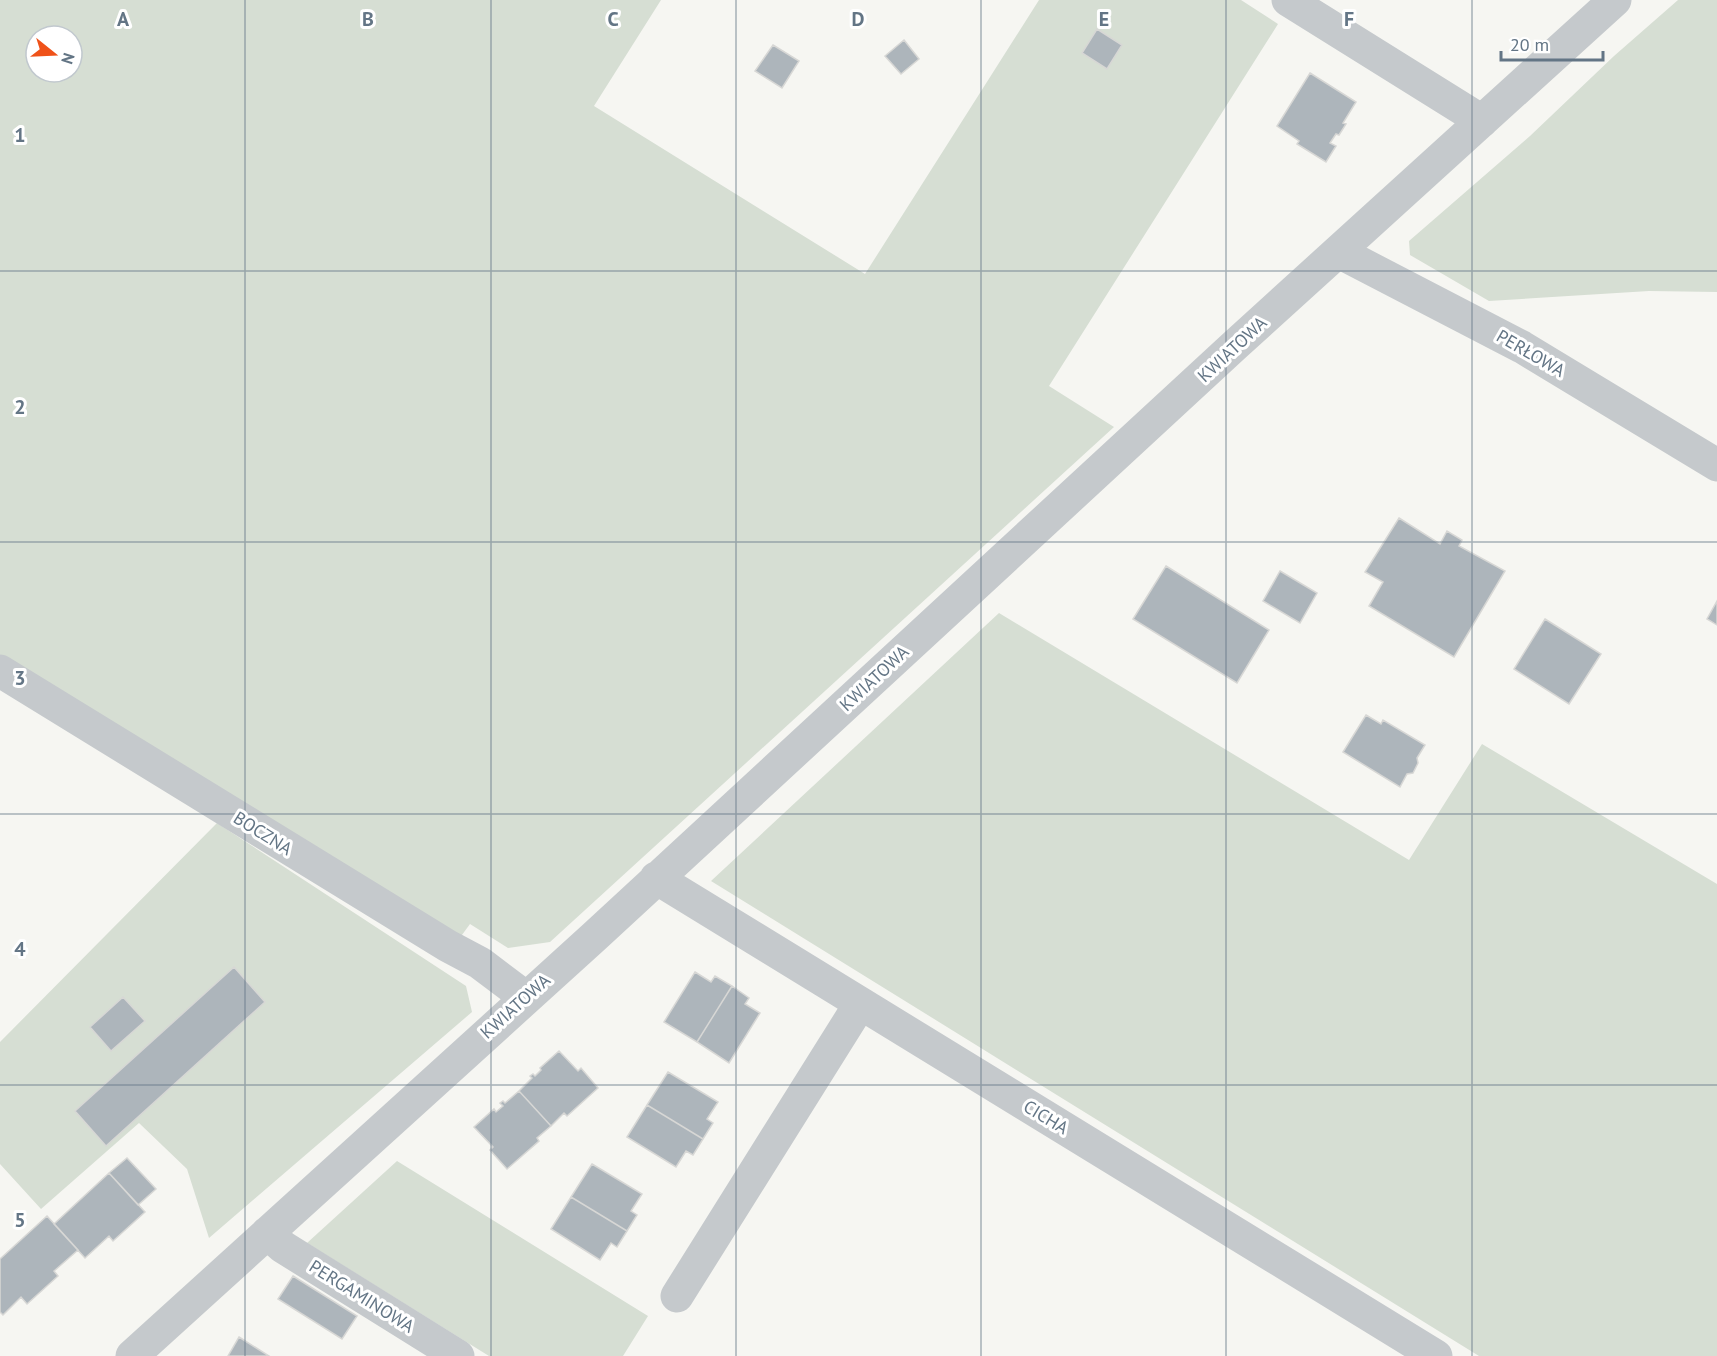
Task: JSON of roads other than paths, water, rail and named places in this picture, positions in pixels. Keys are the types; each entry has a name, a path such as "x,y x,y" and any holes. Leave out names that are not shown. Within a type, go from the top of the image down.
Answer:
{"street":[{"path":"1288,0 1482,121"},
{"name":"KWIATOWA","path":"132,1356 1234,346 1616,0"},
{"name":"PERŁOWA","path":"1339,252 1522,347 1717,465"},
{"name":"BOCZNA","path":"0,671 448,946 480,963 525,997"},
{"name":"CICHA","path":"656,878 1436,1356"},
{"path":"676,1296 860,1004"},
{"name":"PERGAMINOWA","path":"267,1233 283,1247 458,1356"}]}
